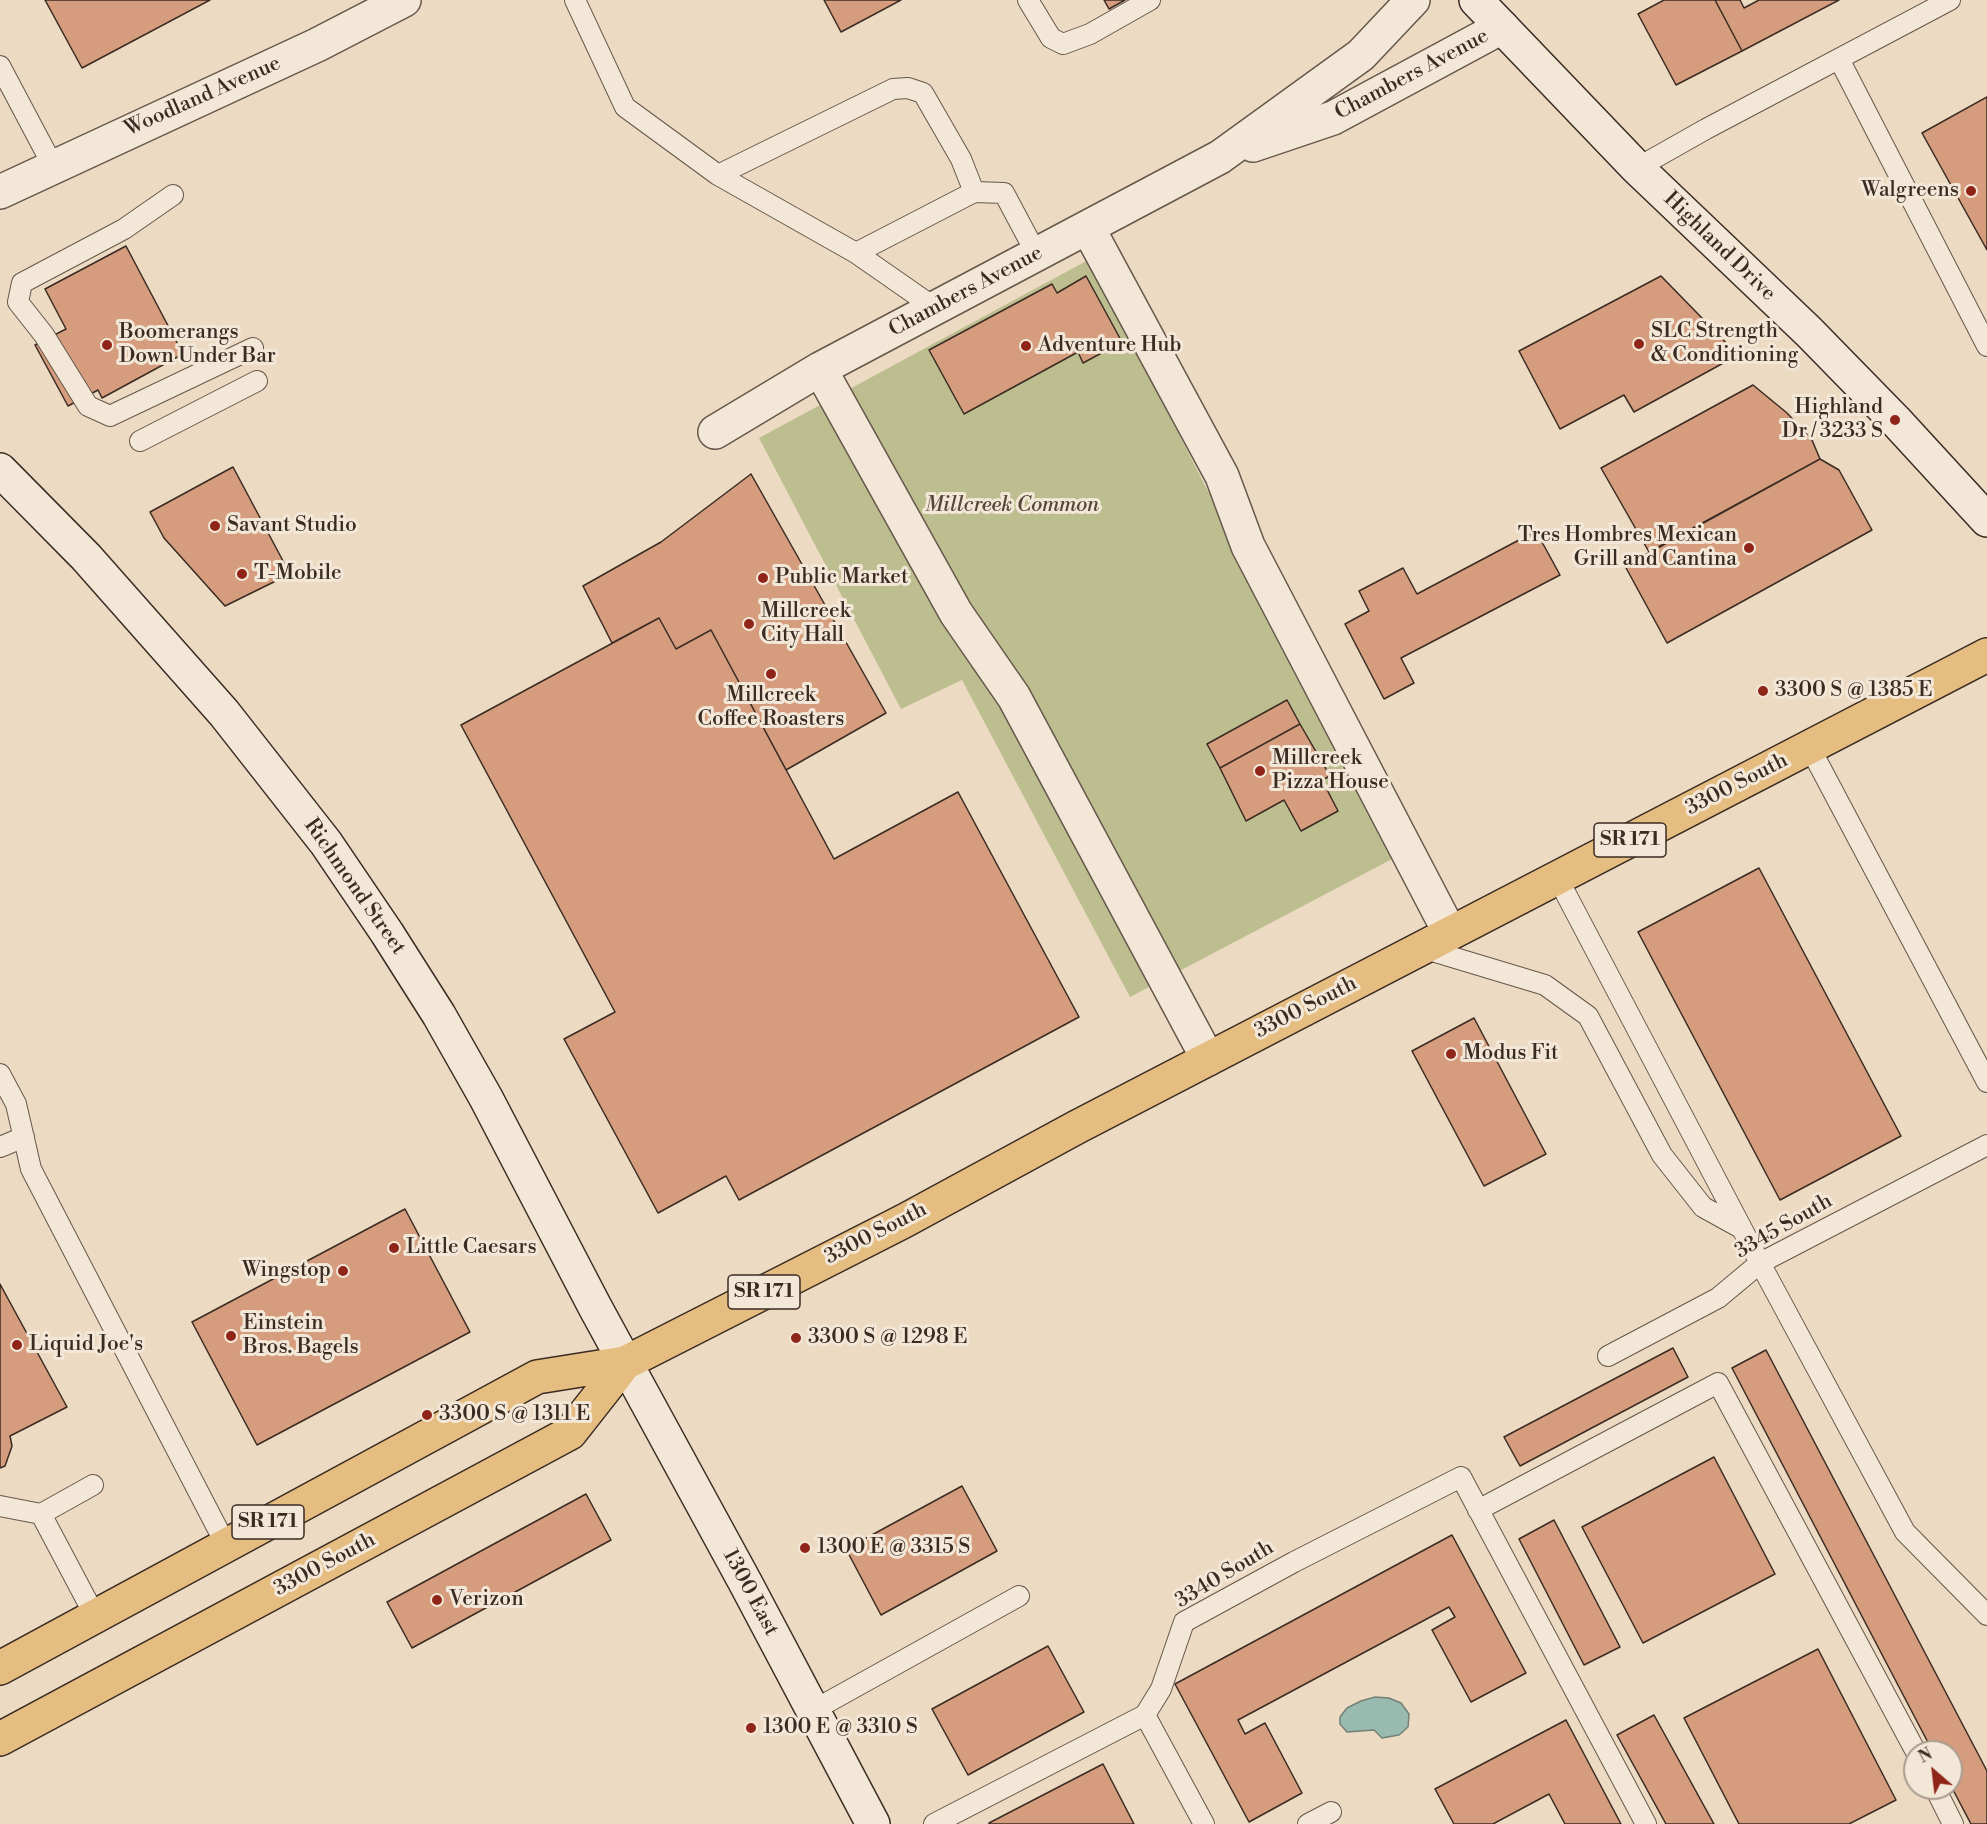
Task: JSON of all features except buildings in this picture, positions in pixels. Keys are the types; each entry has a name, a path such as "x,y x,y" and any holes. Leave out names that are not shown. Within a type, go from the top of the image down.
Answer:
{"main road":[{"name":"3300 South","path":"0,1668 537,1377 625,1363 904,1221 1208,1059 1987,656"},
{"name":"3300 South","path":"0,1739 570,1433 625,1363"}],"street":[{"name":"Woodland Avenue","path":"0,192 317,45 404,0"},
{"name":"Chambers Avenue","path":"715,432 820,369 1220,157 1361,55 1413,0"},
{"name":"Highland Drive","path":"1476,0 1637,168 1809,332 1895,420 1987,520"},
{"name":"Chambers Avenue","path":"1220,157 1333,118 1502,27"},
{"path":"1088,228 1222,476 1248,546 1450,933"},
{"path":"820,369 956,613 1014,697 1208,1059"},
{"name":"Richmond Street","path":"0,470 86,557 165,645 224,713 326,843 387,933 486,1098 625,1363"},
{"name":"1300 East","path":"625,1363 873,1824"}],"lane":[{"path":"575,0 624,107 718,175 856,253 935,308"},
{"path":"1028,0 1051,38 1063,44 1090,34 1150,0"},
{"path":"1637,168 1950,0"},
{"path":"1839,59 1987,346"},
{"path":"0,66 53,166"},
{"path":"718,175 893,89 908,88 923,93 961,159 974,192"},
{"path":"856,253 974,192 1004,193 1037,255"},
{"path":"172,195 124,229 21,283 18,302 44,335 88,406 110,416 253,348"},
{"path":"140,441 257,381"},
{"path":"1810,748 1987,1082"},
{"path":"1557,877 1741,1228 1905,1532 1987,1615"},
{"path":"1422,948 1545,985 1588,1016 1662,1155 1703,1207 1741,1228"},
{"path":"0,1074 16,1104 31,1170 225,1545"},
{"path":"0,1147 24,1137"},
{"name":"3345 South","path":"1608,1356 1718,1298 1760,1263 1987,1144"},
{"path":"1646,1824 1478,1510 1718,1383 1910,1740"},
{"name":"3340 South","path":"1145,1715 1161,1689 1184,1622 1294,1562 1461,1478 1478,1510"},
{"path":"0,1506 41,1514 93,1485"},
{"path":"41,1514 95,1616"},
{"path":"812,1711 1019,1596"},
{"path":"934,1824 1145,1715 1204,1824"},
{"path":"1941,1800 1953,1824"},
{"path":"1308,1824 1331,1812"}],"green space":[{"name":"Millcreek Common","path":"1090,259 1394,858 1130,997 962,680 901,709 759,438"}],"water":[{"path":"1375,1697 1389,1698 1401,1703 1409,1714 1408,1727 1399,1735 1382,1738 1374,1730 1347,1732 1340,1724 1340,1717 1347,1708"}],"place":[{"name":"Walgreens","path":"1971,191"},
{"name":"SLC Strength & Conditioning","path":"1639,344"},
{"name":"Boomerangs Down Under Bar","path":"107,345"},
{"name":"Adventure Hub","path":"1026,346"},
{"name":"Highland Dr / 3233 S","path":"1895,420"},
{"name":"Savant Studio","path":"215,526"},
{"name":"Tres Hombres Mexican Grill and Cantina","path":"1749,548"},
{"name":"T-Mobile","path":"242,574"},
{"name":"Public Market","path":"763,578"},
{"name":"Millcreek City Hall","path":"749,624"},
{"name":"Millcreek Coffee Roasters","path":"771,674"},
{"name":"3300 S @ 1385 E","path":"1763,691"},
{"name":"Millcreek Pizza House","path":"1260,771"},
{"name":"Modus Fit","path":"1451,1054"},
{"name":"Little Caesars","path":"394,1248"},
{"name":"Wingstop","path":"343,1271"},
{"name":"Einstein Bros. Bagels","path":"231,1336"},
{"name":"3300 S @ 1298 E","path":"796,1338"},
{"name":"Liquid Joe's","path":"17,1345"},
{"name":"3300 S @ 1311 E","path":"427,1415"},
{"name":"1300 E @ 3315 S","path":"805,1548"},
{"name":"Verizon","path":"437,1600"},
{"name":"1300 E @ 3310 S","path":"751,1728"}]}
